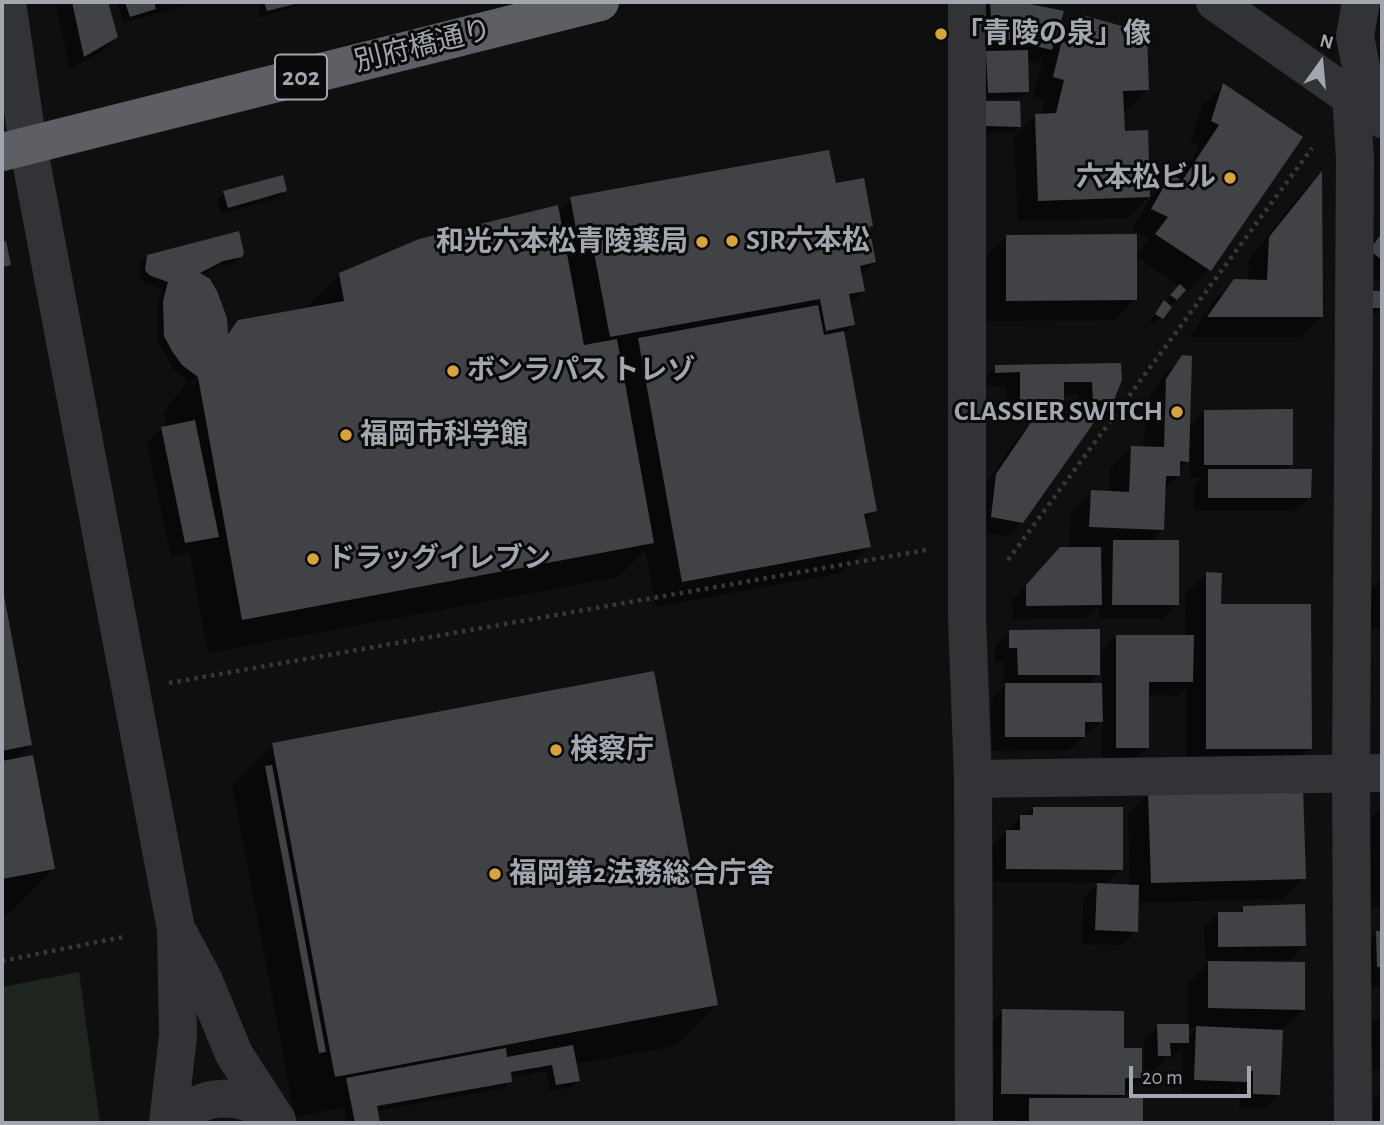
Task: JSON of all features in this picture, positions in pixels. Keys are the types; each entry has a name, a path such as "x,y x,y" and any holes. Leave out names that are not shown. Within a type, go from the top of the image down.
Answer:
{"highway":[{"name":"別府橋通り","path":"15,149 535,10 600,2"}],"street":[{"path":"7,2 15,149 176,929 178,1036 169,1123"},
{"path":"967,2 967,617 973,779 974,1123"},
{"path":"1215,2 1367,108"},
{"path":"1353,1123 1366,773 1355,159 1367,108 1355,36 1361,2"},
{"path":"973,779 1366,773"},
{"path":"176,929 204,981 234,1054 278,1121"},
{"path":"169,1123 183,1111 203,1101 222,1098 242,1100 260,1108 278,1121"}],"path":[{"path":"1005,565 1318,140"},
{"path":"168,683 967,543"},
{"path":"2,961 123,937"}],"shaded area":[{"path":"79,972 100,1123 2,1123 2,987"}],"building":[{"path":"72,2 108,2 118,37 84,57"},
{"path":"125,2 154,2 156,9 130,17"},
{"path":"264,2 298,2 299,3 267,11"},
{"path":"990,2 1020,2 1064,11 1052,50 992,36"},
{"path":"1082,15 1147,33 1149,90 1123,91 1125,131 1148,130 1150,197 1038,201 1035,114 1056,113 1064,80 1053,77 1064,32 1077,35"},
{"path":"1028,50 1029,92 988,93 986,51"},
{"name":"六本松ビル","path":"1223,83 1303,137 1211,271 1155,234 1168,217 1151,209 1171,174 1182,181 1219,125 1211,121"},
{"path":"985,101 1020,101 1021,127 986,126"},
{"name":"SJR六本松","path":"829,150 836,183 864,178 873,226 869,227 876,262 860,266 865,291 849,294 855,325 826,331 820,299 610,337 590,231 577,234 570,197"},
{"path":"1322,171 1323,317 1207,317 1234,279 1267,280 1269,237"},
{"path":"283,175 287,191 228,208 223,191"},
{"path":"558,205 584,345 617,339 654,543 242,620 198,377 182,365 164,336 163,301 168,282 149,275 145,270 147,255 239,231 244,253 242,257 223,261 200,273 210,279 217,291 227,318 228,334 238,320 344,301 339,273 419,239"},
{"path":"1382,233 1382,260 1369,250"},
{"path":"1137,234 1137,300 1006,301 1006,235"},
{"path":"6,241 11,265 2,267 2,242"},
{"path":"1180,284 1186,290 1177,300 1170,295"},
{"path":"1372,291 1382,291 1382,308 1372,308"},
{"path":"1164,300 1172,307 1163,319 1155,314"},
{"path":"818,305 824,335 844,331 877,511 864,514 871,547 682,582 638,338"},
{"name":"CLASSIER SWITCH","path":"1182,355 1192,356 1189,462 1180,461 1180,476 1166,476 1164,530 1089,527 1091,490 1129,492 1131,446 1164,447 1166,379"},
{"path":"1121,363 1122,380 1114,400 1093,401 1092,382 1064,382 1064,400 1020,401 1020,372 995,373 995,365"},
{"path":"1293,409 1293,465 1204,465 1204,410"},
{"path":"1071,412 1100,414 1023,523 991,517 996,474 1034,418 1071,419"},
{"path":"195,420 219,537 185,543 161,427"},
{"path":"1208,469 1312,469 1311,498 1208,498"},
{"path":"1113,540 1179,540 1179,605 1112,605"},
{"path":"1060,547 1101,547 1102,605 1026,606 1026,585"},
{"path":"1206,572 1222,573 1221,604 1311,604 1312,749 1206,749"},
{"path":"2,591 32,745 2,751"},
{"path":"1100,629 1100,675 1018,675 1017,648 1009,648 1009,630"},
{"path":"1116,635 1194,635 1193,682 1149,682 1149,748 1116,748"},
{"name":"福岡第2法務総合庁舎","path":"654,671 718,1005 335,1077 272,743"},
{"path":"1005,683 1102,683 1103,722 1085,722 1085,737 1005,737"},
{"path":"33,755 55,869 2,879 2,761"},
{"path":"272,765 326,1052 319,1053 265,766"},
{"path":"1303,788 1306,879 1151,883 1148,792"},
{"path":"1033,807 1123,807 1123,870 1006,869 1006,830 1020,830 1020,815 1033,815"},
{"path":"1097,883 1139,885 1138,932 1095,930"},
{"path":"1305,904 1306,946 1218,947 1218,912 1243,912 1243,906"},
{"path":"1376,931 1382,931 1382,967 1377,967"},
{"path":"1208,961 1305,962 1305,1010 1208,1008"},
{"path":"1002,1009 1124,1011 1124,1048 1142,1048 1142,1078 1125,1078 1125,1095 1001,1094"},
{"path":"1157,1024 1189,1024 1189,1043 1170,1043 1171,1056 1158,1056"},
{"path":"1196,1026 1283,1030 1280,1095 1253,1094 1253,1071 1248,1071 1247,1082 1194,1080"},
{"path":"573,1045 580,1081 556,1085 552,1065 511,1072 512,1082 377,1106 380,1123 355,1123 346,1078 506,1048 507,1057"},
{"path":"1029,1098 1143,1098 1143,1123 1029,1123"}],"place":[{"name":"「青陵の泉」像","path":"941,34"},
{"name":"六本松ビル","path":"1230,178"},
{"name":"SJR六本松","path":"732,241"},
{"name":"和光六本松青陵薬局","path":"702,242"},
{"name":"ボンラパス トレゾ","path":"453,371"},
{"name":"CLASSIER SWITCH","path":"1177,412"},
{"name":"福岡市科学館","path":"346,435"},
{"name":"ドラッグイレブン","path":"313,559"},
{"name":"検察庁","path":"556,750"},
{"name":"福岡第2法務総合庁舎","path":"495,874"}]}
